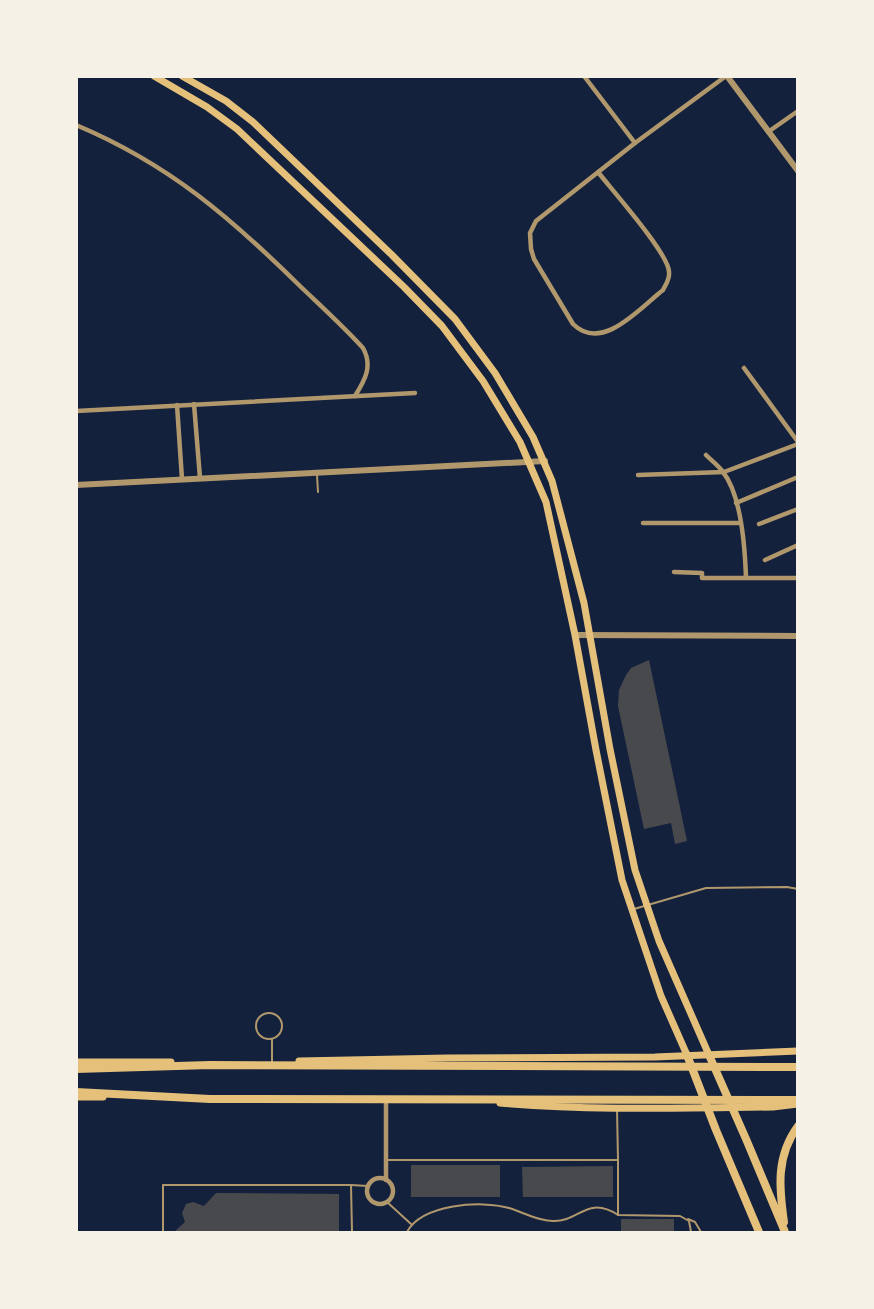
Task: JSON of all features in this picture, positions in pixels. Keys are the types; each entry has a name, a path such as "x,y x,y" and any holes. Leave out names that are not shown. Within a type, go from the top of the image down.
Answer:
{"highway":[{"path":"76,1069 210,1065 798,1067"},
{"path":"76,1092 222,1099 798,1100"}],"main road":[{"path":"154,76 197,100 237,129 424,307 470,363 498,404 530,462 546,502 575,635 614,843 631,910 661,996 759,1233"},
{"path":"182,76 254,122 440,302 483,355 533,437 558,501 590,635 628,842 646,905 669,968 709,1054 785,1233"},
{"path":"76,1062 272,1062 798,1051"},
{"path":"76,1097 432,1096 554,1108 707,1108 798,1104"},
{"path":"785,1233 780,1170 784,1151 794,1137 798,1126"}],"street":[{"path":"584,76 635,143"},
{"path":"598,172 662,254 669,273 663,290 617,327 608,332 591,334 579,330 573,324 534,259 530,233 536,221 598,172 727,76 798,171"},
{"path":"768,132 798,111"},
{"path":"76,125 133,152 169,173 232,221 279,265 363,348 368,360 367,373 355,396"},
{"path":"638,475 724,472 798,443 744,368"},
{"path":"76,411 415,393"},
{"path":"194,404 200,478"},
{"path":"177,405 182,479"},
{"path":"706,455 724,472 736,503 745,550 746,578"},
{"path":"76,485 544,461"},
{"path":"736,503 798,477"},
{"path":"759,524 798,509"},
{"path":"643,523 740,523"},
{"path":"765,560 798,545"},
{"path":"674,572 702,573 702,578 798,578"},
{"path":"575,635 798,636"},
{"path":"386,1097 386,1180"},
{"path":"376,1179 386,1180 393,1191 387,1202 378,1204 370,1200 367,1192 368,1186 376,1179"}],"lane":[{"path":"317,472 318,492"},
{"path":"631,910 711,888 787,887 798,889"},
{"path":"272,1040 259,1035 256,1027 258,1018 266,1013 275,1014 282,1024 281,1032 272,1040 272,1062"},
{"path":"617,1108 618,1215"},
{"path":"386,1160 618,1160"},
{"path":"163,1233 163,1185 368,1186"},
{"path":"351,1185 352,1233"},
{"path":"387,1202 411,1225"},
{"path":"407,1233 411,1225 423,1216 444,1208 480,1205 499,1206 538,1219 554,1221 592,1208 608,1209 618,1215 685,1218 695,1222 701,1233"},
{"path":"685,1218 689,1221 692,1233"}],"building":[{"path":"649,660 687,841 675,844 671,823 644,829 618,706 619,690 626,675 631,668"},
{"path":"411,1165 500,1165 500,1197 411,1197"},
{"path":"613,1166 613,1197 523,1197 522,1167"},
{"path":"216,1193 339,1194 339,1232 174,1232 185,1222 182,1213 186,1204 193,1202 204,1206"},
{"path":"621,1219 674,1219 674,1232 621,1232"}]}
